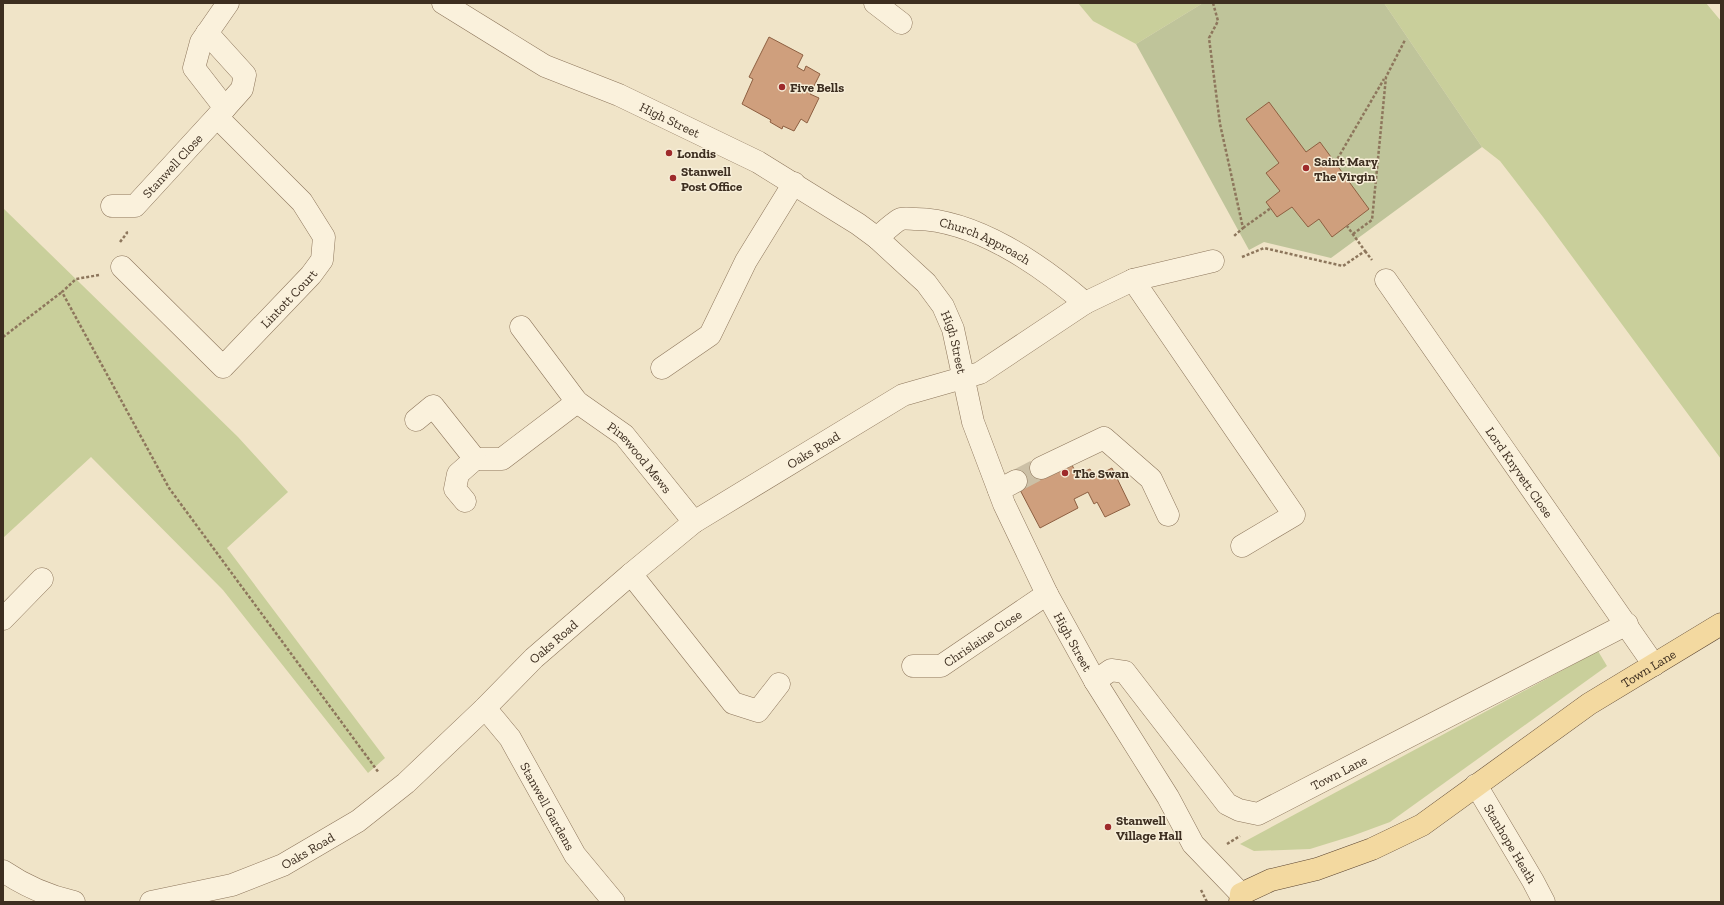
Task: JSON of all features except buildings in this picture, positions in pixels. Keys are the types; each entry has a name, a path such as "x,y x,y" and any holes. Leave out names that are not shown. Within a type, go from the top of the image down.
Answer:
{"main road":[{"name":"Town Lane","path":"1240,898 1271,880 1317,869 1372,849 1422,825 1589,704 1721,624"}],"street":[{"path":"221,113 194,68 201,42 228,3"},
{"name":"High Street","path":"443,3 545,66 619,95 758,162 858,224 877,238 926,283 943,306 953,329 962,378 973,422 1007,486 1047,594 1095,681 1164,790 1193,844 1240,898"},
{"path":"881,5 901,23"},
{"name":"Stanwell Close","path":"112,206 135,206 242,89 244,74 207,33"},
{"name":"Lintott Court","path":"122,267 223,366 311,275 322,260 324,237 302,202 221,113"},
{"path":"662,368 710,335 746,261 794,183"},
{"name":"Church Approach","path":"877,238 901,219 928,220 961,227 1004,246 1068,289 1085,303"},
{"path":"962,378 980,374 1085,303 1134,280 1213,261"},
{"path":"1134,280 1294,514 1242,546"},
{"name":"Lord Knyvett Close","path":"1386,280 1654,664"},
{"name":"Pinewood Mews","path":"521,327 577,402 624,436 694,522"},
{"name":"Oaks Road","path":"151,902 232,885 283,865 358,821 394,793 485,708 534,658 630,574 694,522 904,395 962,378"},
{"path":"465,502 455,489 458,474 475,459 502,459 577,402"},
{"path":"416,420 433,406 475,459"},
{"path":"1041,468 1104,438 1151,479 1168,516"},
{"path":"630,574 733,703 758,711 779,684"},
{"path":"3,619 42,579"},
{"name":"Chrislaine Close","path":"913,666 940,666 1047,594"},
{"name":"Town Lane","path":"1095,681 1110,670 1125,672 1227,804 1239,810 1258,814 1627,624"},
{"name":"Stanwell Gardens","path":"485,708 510,738 575,855 614,902"},
{"name":"Stanhope Heath","path":"1476,785 1544,902"},
{"path":"3,871 19,882 46,894 74,902"}],"path":[{"path":"1213,3 1218,21 1210,38 1220,124 1243,228"},
{"path":"1335,163 1386,77 1405,40"},
{"path":"1353,234 1372,220 1386,77"},
{"path":"1233,237 1271,208"},
{"path":"1242,257 1264,248 1343,266 1365,251 1347,226"},
{"path":"3,337 62,292 76,279 92,277 122,267"},
{"path":"62,292 169,488 394,793"}],"green space":[{"path":"1078,3 1203,3 1136,44 1093,21"},
{"path":"1203,3 1384,3 1482,147 1331,258 1264,242 1249,250 1136,44"},
{"path":"1384,3 1706,3 1721,21 1721,459 1543,217 1500,161 1482,147"},
{"path":"3,208 238,437 288,492 227,548 385,758 368,773 223,590 91,457 3,538"},
{"path":"1598,651 1607,666 1390,822 1310,849 1254,851 1240,844"}],"tunnel":[{"path":"1016,481 1041,468"}],"place":[{"name":"Five Bells","path":"782,87"},
{"name":"Londis","path":"669,153"},
{"name":"Saint Mary The Virgin","path":"1306,168"},
{"name":"Stanwell Post Office","path":"673,178"},
{"name":"The Swan","path":"1065,473"},
{"name":"Stanwell Village Hall","path":"1108,827"}]}
